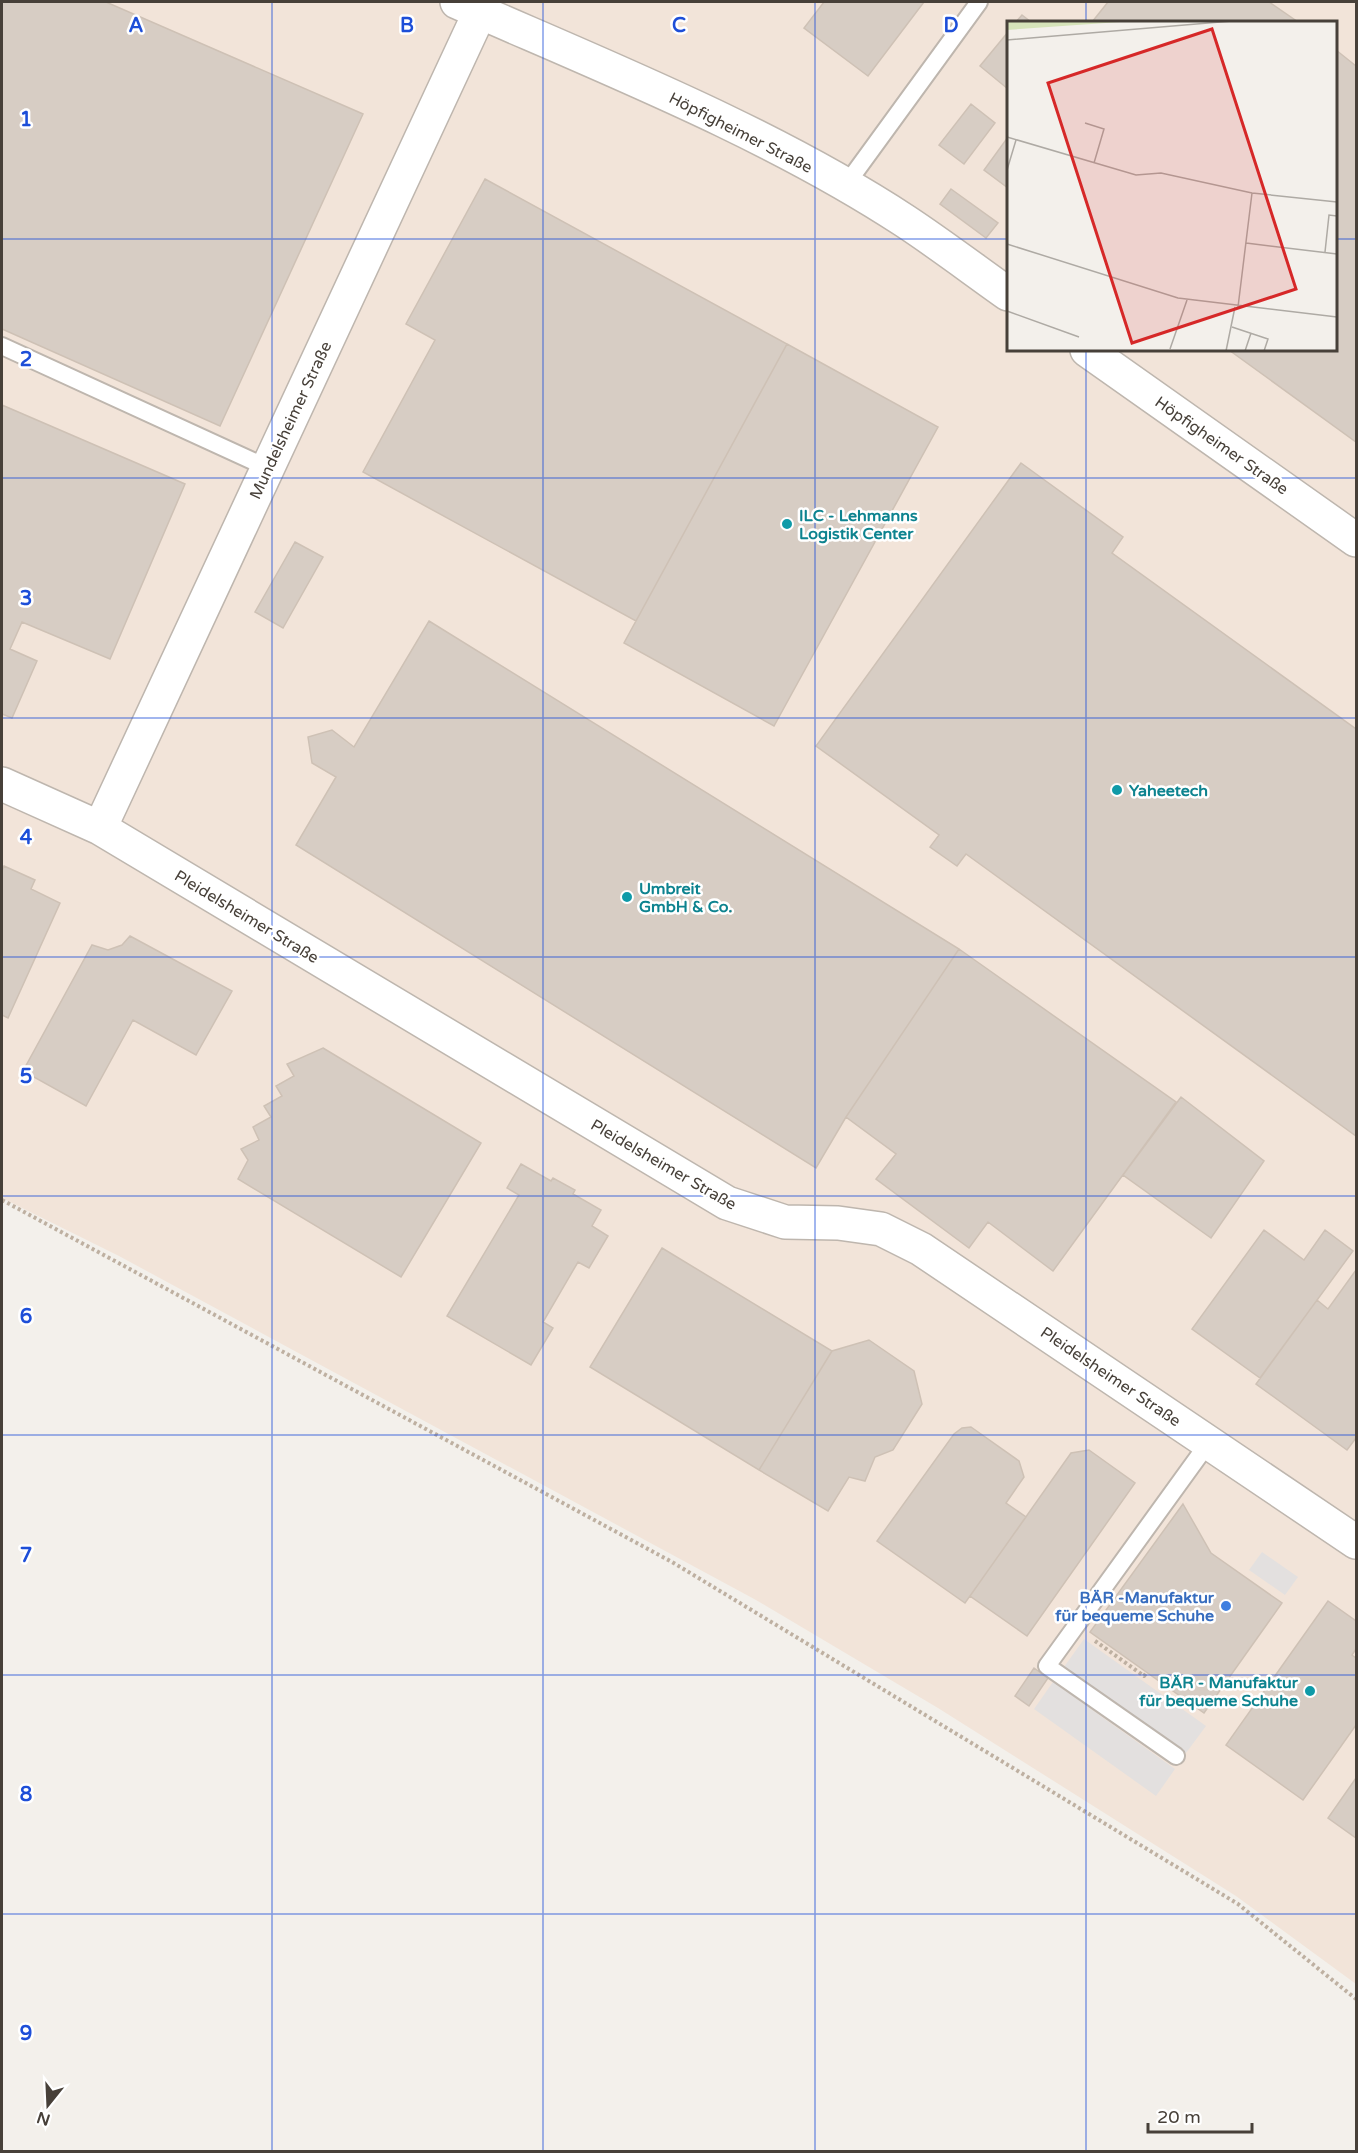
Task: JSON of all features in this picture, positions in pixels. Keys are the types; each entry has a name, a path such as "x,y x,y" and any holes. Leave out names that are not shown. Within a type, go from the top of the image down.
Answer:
{"street":[{"name":"Höpfigheimer Straße","path":"486,9 697,108 845,186 904,220 1007,293"},
{"name":"Mundelsheimer Straße","path":"100,828 486,9"},
{"name":"Höpfigheimer Straße","path":"1088,351 1356,540"},
{"name":"Pleidelsheimer Straße","path":"2,784 100,828 727,1203 785,1222 838,1223 881,1229 921,1249 1356,1542"}],"lane":[{"path":"845,186 980,2"},
{"path":"2,346 268,468"},
{"path":"1176,1756 1047,1666 1209,1442"}],"path":[{"path":"2,1200 672,1562 1238,1904 1356,1999"},
{"path":"1088,1636 1144,1676 1147,1672"}],"shaded area":[{"path":"2,2 1356,2 1356,1984 1236,1896 938,1708 756,1600 119,1256 2,1198"},
{"path":"1262,1552 1298,1577 1285,1595 1249,1570"},
{"path":"1084,1639 1206,1726 1186,1753 1064,1667"},
{"path":"1053,1682 1175,1769 1156,1796 1034,1709"}],"building":[{"path":"2,2 106,2 363,114 220,426 2,329"},
{"path":"824,2 924,2 868,76 804,28"},
{"path":"1108,2 1269,2 1297,21 1093,21"},
{"path":"1022,15 1030,21 1017,21"},
{"path":"1007,33 1007,88 980,66"},
{"path":"1337,51 1356,66 1356,442 1230,351 1337,351"},
{"path":"971,104 995,123 964,164 939,145"},
{"path":"1007,138 1007,187 984,170"},
{"path":"485,179 787,344 636,621 363,472 435,340 406,324"},
{"path":"951,189 998,223 986,238 940,204"},
{"name":"ILC - Lehmanns Logistik Center","path":"787,344 938,427 774,726 624,643"},
{"path":"2,405 185,484 110,659 22,622 10,649 37,661 12,718 2,714"},
{"name":"Yaheetech","path":"1021,463 1123,537 1112,553 1356,729 1356,1136 966,854 957,866 930,847 939,835 816,746"},
{"path":"295,542 323,557 283,628 255,612"},
{"name":"Umbreit GmbH & Co.","path":"429,621 959,949 846,1117 816,1168 296,845 336,777 312,763 308,737 332,730 354,747"},
{"path":"4,866 35,880 31,889 60,903 8,1018 2,1015 2,871"},
{"path":"130,936 232,991 196,1055 133,1020 86,1106 23,1071 92,945 108,950 122,945"},
{"path":"959,949 1176,1102 1053,1271 988,1222 969,1248 876,1179 896,1154 846,1117"},
{"path":"323,1048 481,1143 401,1277 238,1179 248,1160 241,1149 259,1140 253,1127 271,1117 264,1106 282,1096 276,1086 294,1076 287,1064"},
{"path":"1181,1097 1264,1161 1211,1238 1123,1175"},
{"path":"521,1164 551,1181 553,1178 575,1190 573,1194 601,1210 592,1226 608,1236 589,1268 578,1262 543,1322 553,1328 531,1365 447,1316 519,1195 507,1188"},
{"path":"1264,1230 1304,1260 1325,1230 1353,1251 1260,1378 1192,1329"},
{"path":"662,1248 832,1351 759,1470 590,1367"},
{"path":"1356,1270 1356,1438 1347,1450 1256,1384 1317,1300 1328,1309"},
{"path":"869,1340 914,1371 922,1404 893,1450 875,1457 865,1481 849,1477 828,1511 759,1470 832,1351"},
{"path":"971,1427 1019,1461 1024,1477 1006,1503 1026,1517 965,1603 877,1541 954,1434 962,1428"},
{"path":"1089,1450 1135,1483 1027,1636 970,1596 1071,1453"},
{"path":"1183,1504 1211,1553 1282,1603 1204,1713 1090,1632"},
{"name":"BÄR - Manufaktur für bequeme Schuhe","path":"1328,1601 1356,1621 1356,1649 1352,1655 1356,1658 1356,1725 1303,1800 1226,1745"},
{"path":"1034,1668 1048,1678 1029,1706 1015,1696"},
{"path":"1356,1778 1356,1838 1328,1818"}],"place":[{"name":"ILC - Lehmanns Logistik Center","path":"787,524"},
{"name":"Yaheetech","path":"1117,790"},
{"name":"Umbreit GmbH & Co.","path":"627,897"},
{"name":"BÄR -Manufaktur für bequeme Schuhe","path":"1226,1606"},
{"name":"BÄR - Manufaktur für bequeme Schuhe","path":"1310,1691"}]}
